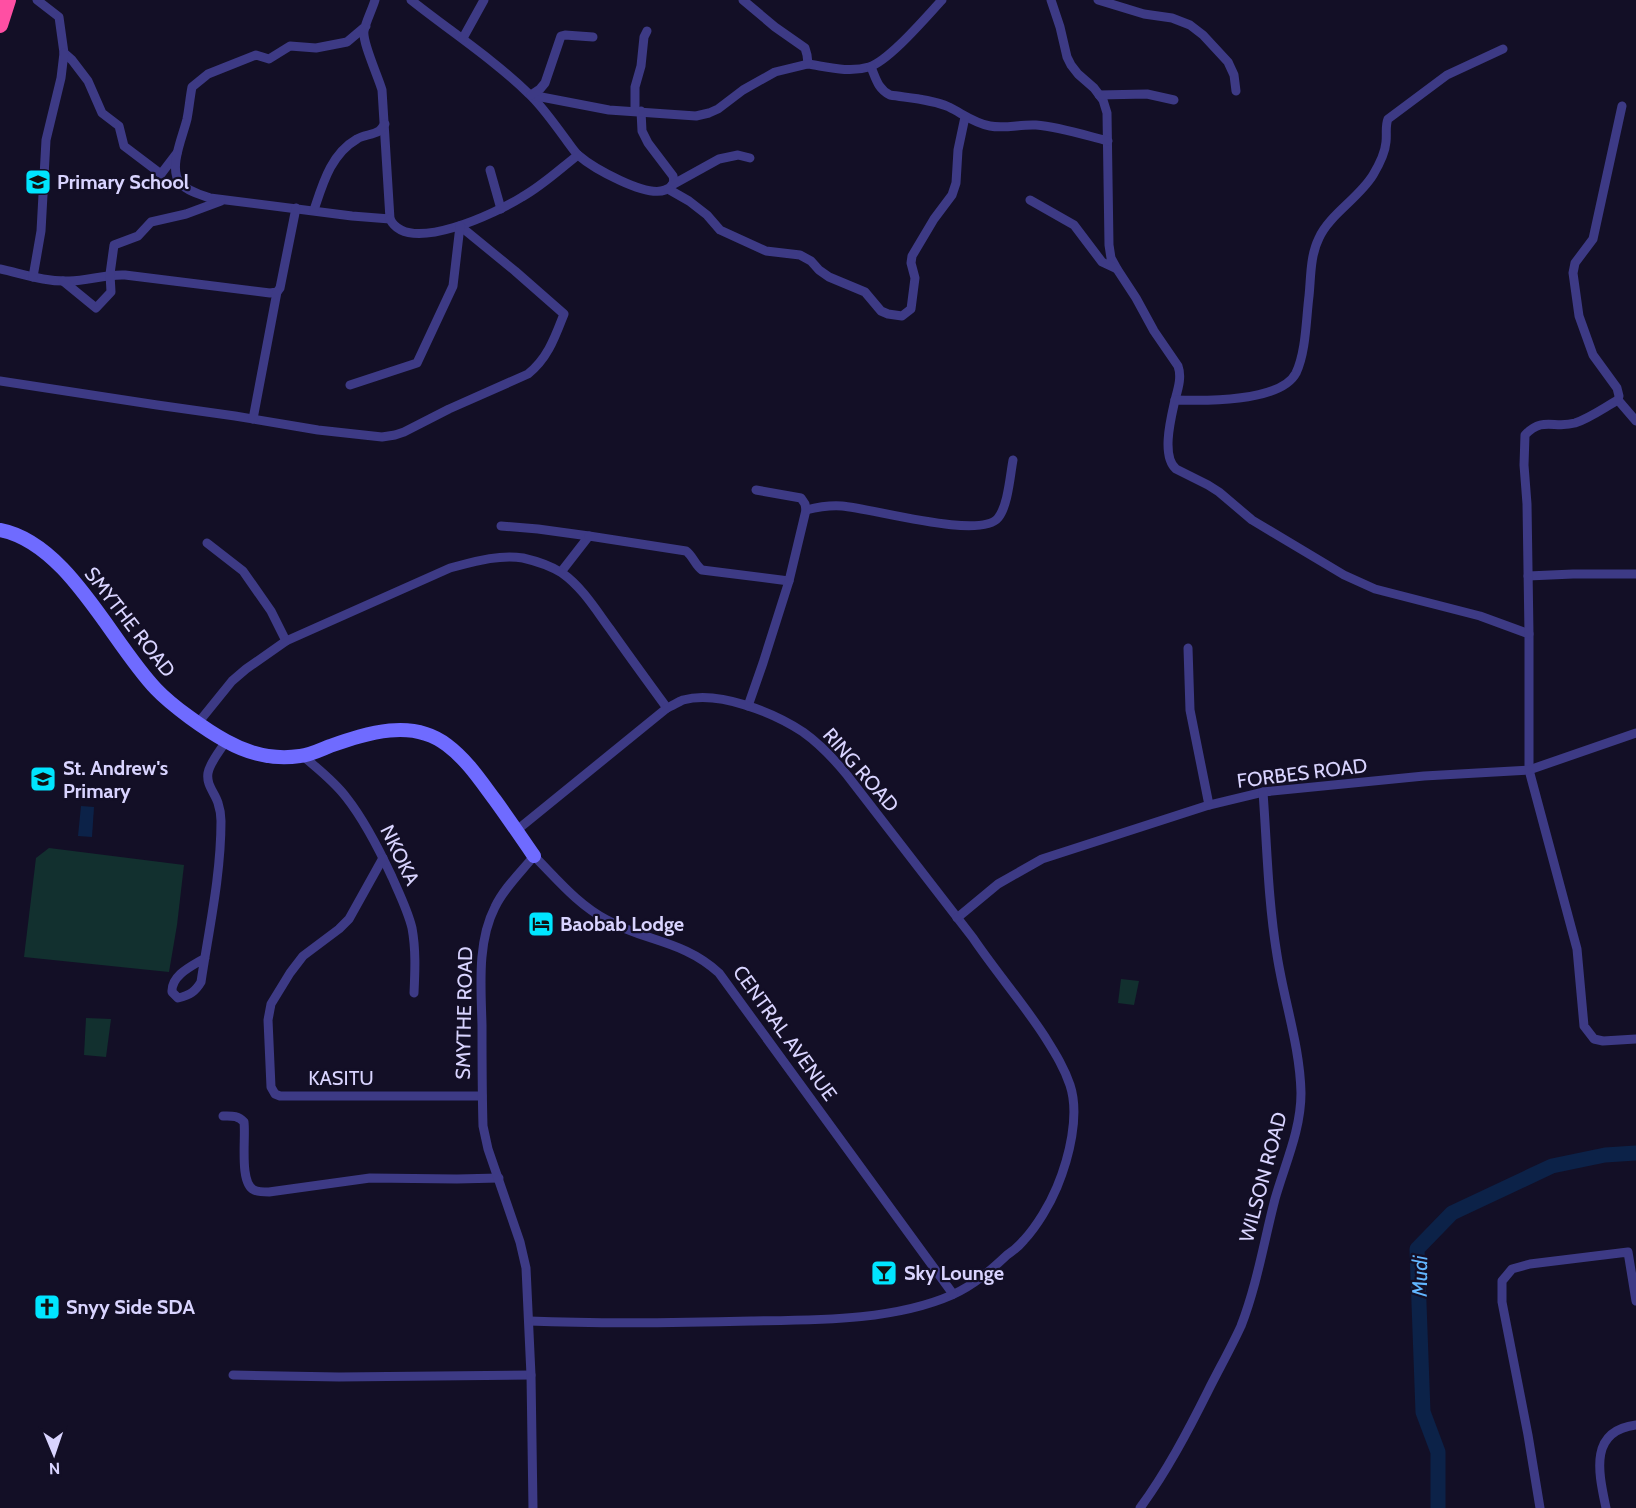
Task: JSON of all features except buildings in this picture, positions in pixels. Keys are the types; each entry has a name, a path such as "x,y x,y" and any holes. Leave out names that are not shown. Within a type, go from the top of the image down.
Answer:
{"highway":[{"path":"0,25 8,0"}],"street":[{"path":"33,277 41,231 46,140 61,78 64,53 60,17 37,0"},
{"path":"375,0 364,35 382,90 390,219 393,224 401,230 421,234 460,226 525,196 578,155"},
{"path":"411,0 531,95 578,155 627,184 652,191 661,191 719,159 738,155 750,158"},
{"path":"463,39 484,0"},
{"path":"743,0 805,48 808,64"},
{"path":"531,95 609,110 696,116 709,113 775,72 808,64 846,70 871,67 911,34 942,0"},
{"path":"1051,0 1067,57 1071,65 1103,100 1107,113 1109,245 1112,258 1180,372 1169,429 1168,457 1171,465 1219,492 1252,520 1344,576 1375,589 1480,616 1529,634"},
{"path":"1098,0 1144,14 1172,18 1190,25 1203,35 1228,62 1234,75 1236,91"},
{"path":"366,26 347,42 316,48 290,46 269,59 256,54 208,74 192,87 187,120 177,153 176,174 181,184 210,198 390,219"},
{"path":"646,31 641,66 635,87 638,111 642,131 648,143 673,176 674,181 670,187"},
{"path":"531,95 545,83 561,36 593,38"},
{"path":"1175,400 1228,399 1269,392 1290,382 1299,365 1304,340 1313,255 1319,237 1372,176 1385,150 1388,119 1447,75 1503,49"},
{"path":"64,53 88,81 102,113 119,126 124,146 161,174 177,153"},
{"path":"871,67 884,92 949,107 980,124 994,127 1046,126 1108,141"},
{"path":"1099,95 1148,94 1174,100"},
{"path":"1622,106 1593,239 1575,263 1573,273 1579,316 1593,355 1617,388 1620,396 1618,400 1574,423 1548,423 1533,427 1525,435 1524,465 1527,504 1529,770 1577,949 1584,1026 1594,1039 1603,1041 1636,1039"},
{"path":"670,187 707,214 720,230 766,251 800,255 811,261 829,277 865,292 881,311 902,316 912,309 915,278 911,262 912,256 934,219 952,195 956,183 958,150 965,117"},
{"path":"314,210 337,155 354,140 363,135 378,132 385,124"},
{"path":"490,170 501,209"},
{"path":"63,281 96,308 111,292 110,274 114,245 138,237 151,222 186,214 223,200"},
{"path":"1030,200 1074,225 1102,262 1117,269"},
{"path":"253,418 296,208"},
{"path":"350,385 417,363 453,286 460,226"},
{"path":"0,381 329,431 382,437 395,435 528,374 536,368 550,349 564,314 460,226"},
{"path":"0,269 63,281 110,274 277,292"},
{"path":"1618,400 1636,421"},
{"path":"806,510 825,506 843,506 941,524 970,526 989,524 998,519 1004,508 1013,460"},
{"path":"748,706 789,581 806,510 801,498 756,490"},
{"path":"501,526 538,529 686,551 702,570 789,581"},
{"name":"SMYTHE ROAD","path":"0,530 28,540 53,559 67,573 156,690 225,741 264,756 280,758 303,756 370,734 409,730 425,733 447,745 472,768 534,856 494,908 482,952 481,984 483,1126 488,1149 520,1242 526,1268 531,1375 533,1508"},
{"path":"561,572 589,536"},
{"path":"207,543 243,571 271,611 286,641"},
{"path":"198,723 232,681 286,641 450,568 504,557 522,558 542,563 561,572 572,582 588,598 667,708"},
{"path":"1527,576 1636,574"},
{"path":"1188,648 1190,710 1209,805"},
{"name":"RING ROAD","path":"517,830 667,708 683,700 718,699 748,706 778,718 804,733 828,753 847,775 1027,1009 1062,1065 1071,1088 1074,1107 1071,1138 1064,1170 1051,1201 1024,1240 980,1279 954,1294 929,1304 859,1316 778,1321 612,1324 529,1321"},
{"name":"FORBES ROAD","path":"957,918 998,884 1042,859 1209,805 1263,792 1424,776 1529,770 1636,733"},
{"path":"204,958 175,978 171,985 172,992 178,998 189,995 201,982 219,861 221,824 218,801 208,782 208,774 225,741"},
{"name":"NKOKA","path":"303,756 328,777 346,797 365,824 383,858 412,927 416,956 414,993"},
{"name":"WILSON ROAD","path":"1140,1508 1190,1427 1241,1325 1297,1124 1301,1095 1299,1062 1277,955 1271,907 1263,792"},
{"name":"CENTRAL AVENUE","path":"534,856 593,912 619,926 682,948 707,962 719,973 954,1294"},
{"name":"KASITU","path":"383,858 349,920 297,962 271,1004 268,1020 271,1087 275,1094 280,1096 482,1096"},
{"path":"223,1116 234,1116 244,1122 247,1183 255,1191 268,1192 370,1178 499,1178"},
{"path":"1540,1508 1502,1302 1502,1281 1512,1269 1530,1264 1628,1252 1636,1301"},
{"path":"233,1375 339,1377 531,1375"},
{"path":"1606,1508 1599,1469 1600,1453 1606,1438 1624,1427 1636,1425"}],"green space":[{"path":"49,848 184,865 169,972 24,957 36,858"},
{"path":"1121,979 1139,981 1134,1005 1118,1003"},
{"path":"86,1018 111,1019 106,1057 84,1055"}],"water":[{"path":"81,806 94,807 92,837 78,836"}],"waterway":[{"name":"Mudi","path":"1438,1508 1438,1452 1423,1412 1417,1249 1452,1213 1552,1166 1605,1155 1636,1153"}],"place":[{"name":"Primary School","path":"38,182"},
{"name":"St. Andrew's Primary","path":"43,779"},
{"name":"Baobab Lodge","path":"541,924"},
{"name":"Sky Lounge","path":"884,1273"},
{"name":"Snyy Side SDA","path":"47,1307"}]}
